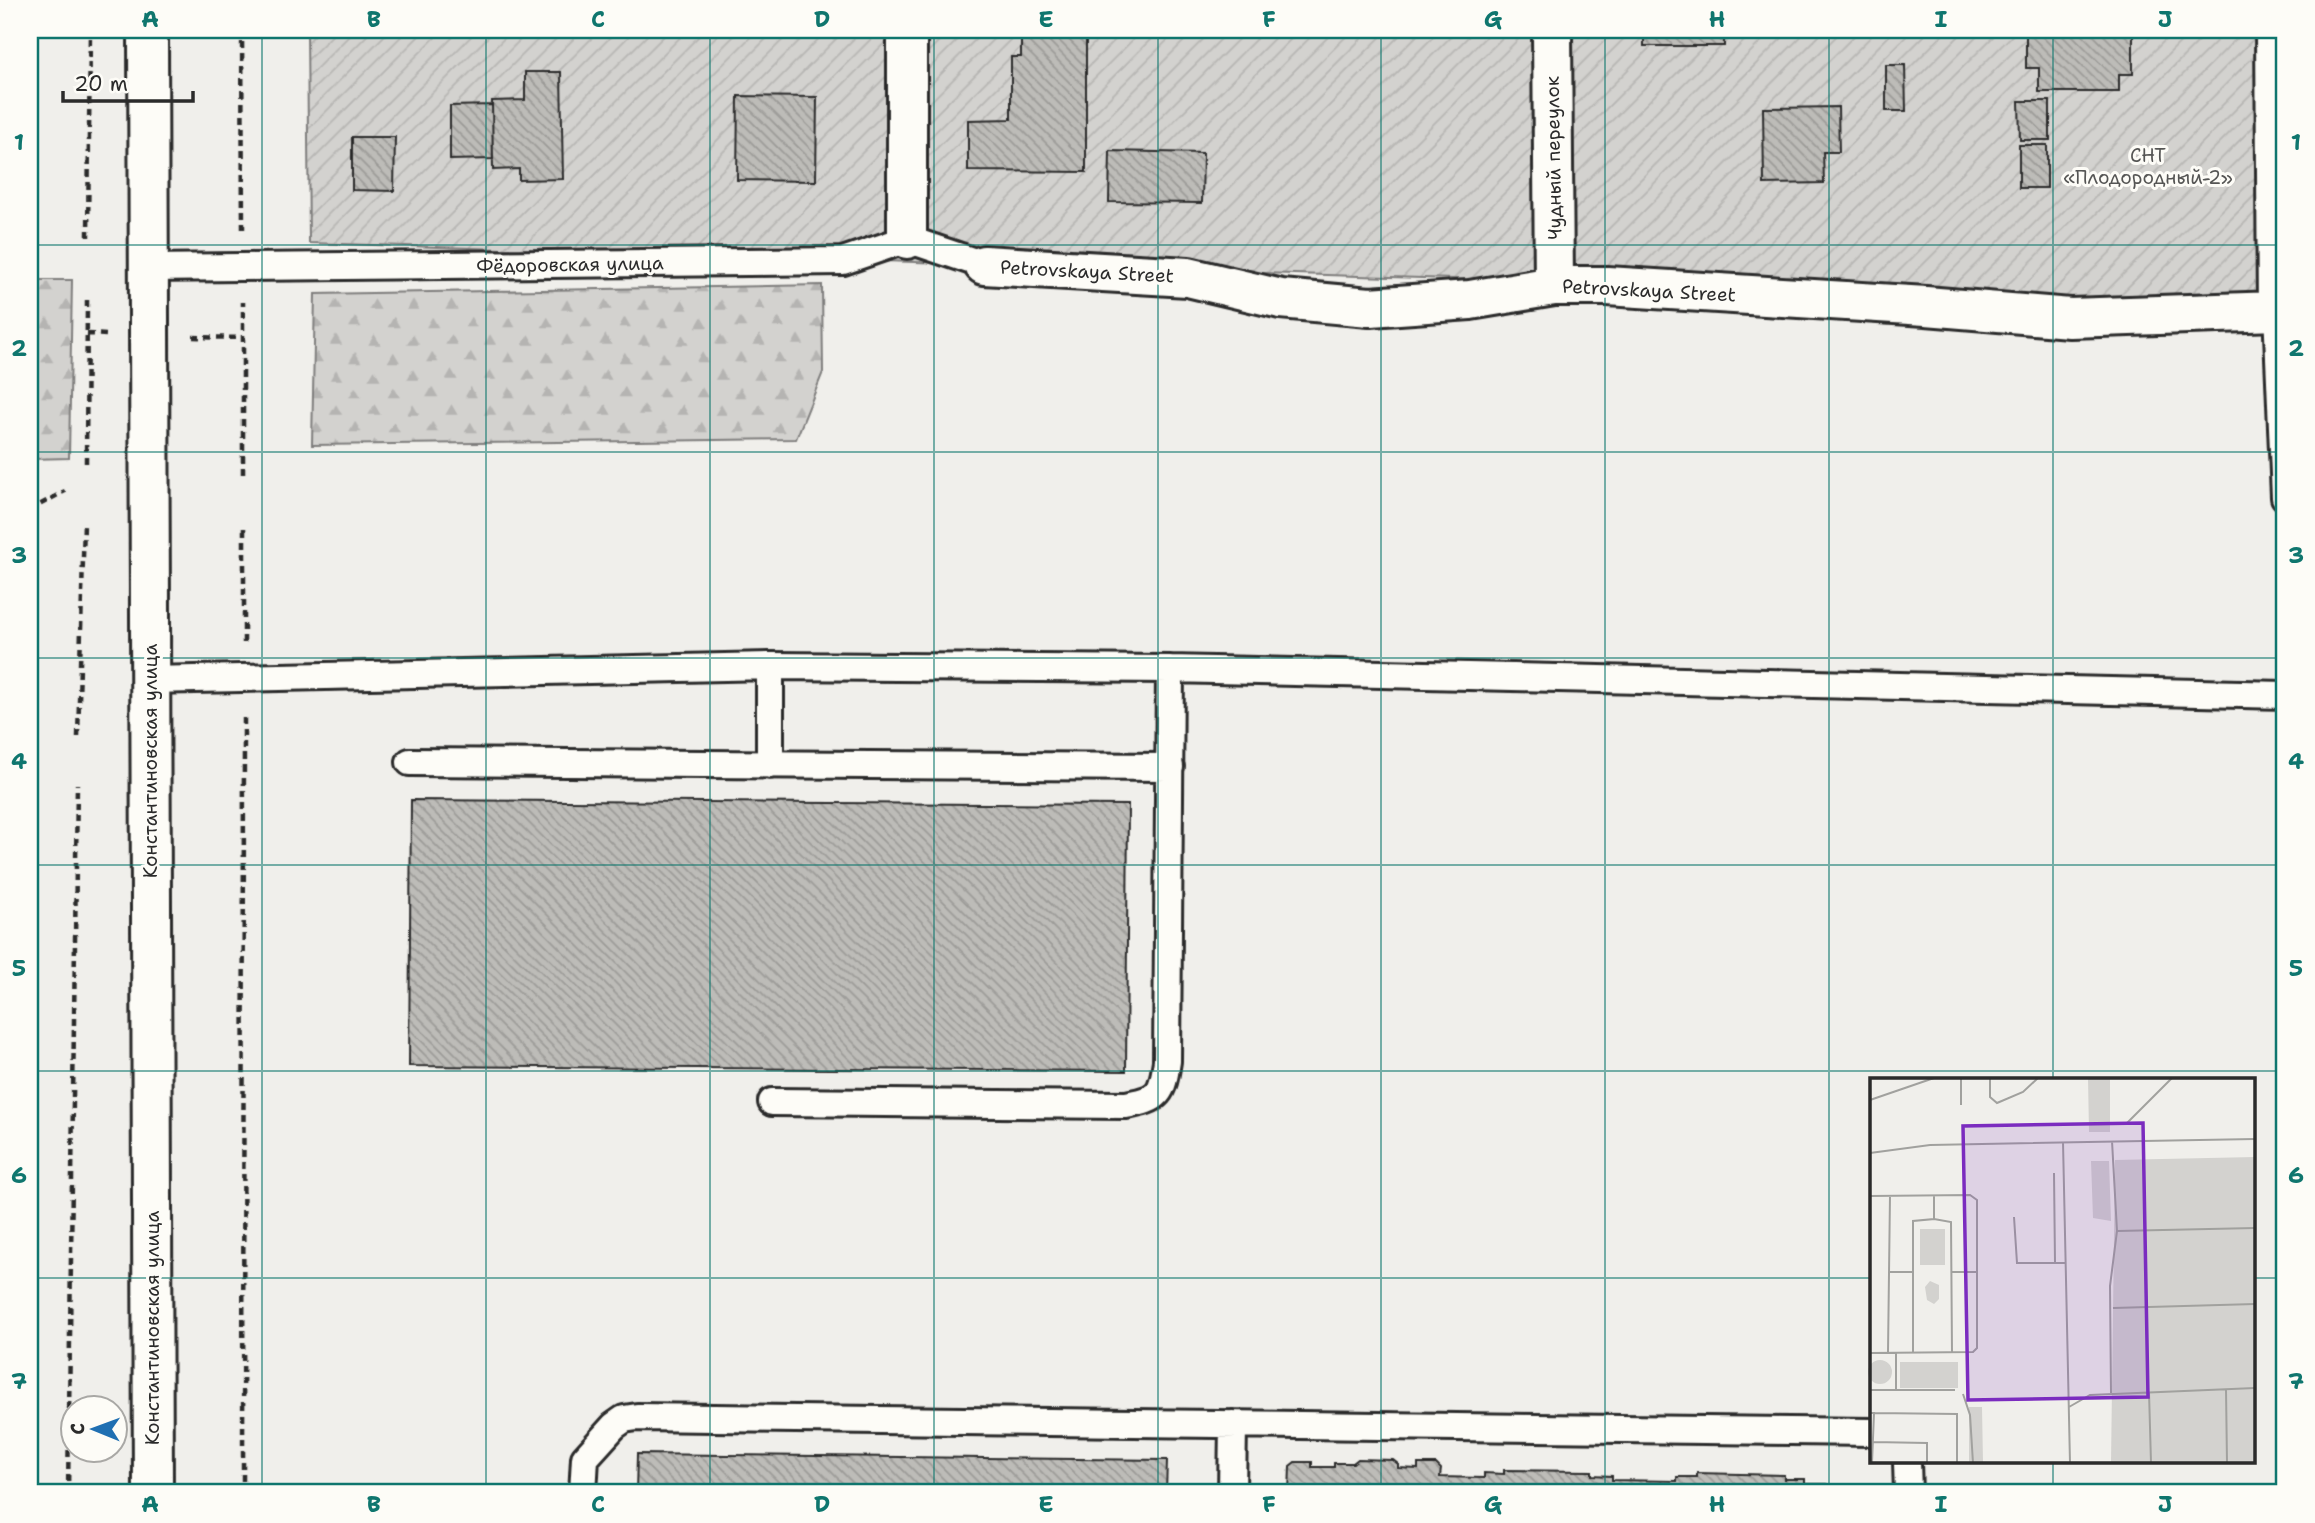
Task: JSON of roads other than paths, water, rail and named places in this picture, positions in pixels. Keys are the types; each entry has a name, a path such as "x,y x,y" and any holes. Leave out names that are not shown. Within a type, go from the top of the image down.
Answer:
{"street":[{"name":"Константиновская улица","path":"148,30 153,1493"},
{"path":"907,30 907,239"},
{"name":"Чудный переулок","path":"1552,30 1555,286"},
{"path":"2275,30 2277,311"},
{"name":"Petrovskaya Street","path":"984,265 1188,277 1281,299 1370,307 1470,300 1555,286 1607,286 2070,318 2277,311"}],"lane":[{"name":"Фёдоровская улица","path":"147,268 843,261 907,239"},
{"path":"907,239 984,265"},
{"path":"2277,311 2285,497"},
{"path":"770,666 770,765"},
{"path":"149,680 770,666 1170,669 2285,695"},
{"path":"772,1102 1126,1105 1149,1101 1163,1086 1167,1061 1170,669"},
{"path":"410,762 1170,768"},
{"path":"583,1493 585,1458 614,1426 624,1419 637,1417 1870,1432"},
{"path":"1232,1493 1233,1424"},
{"path":"1907,1464 1908,1493"}],"park label":[{"name":"СНТ «Плодородный-2»","path":"2148,166"}]}
